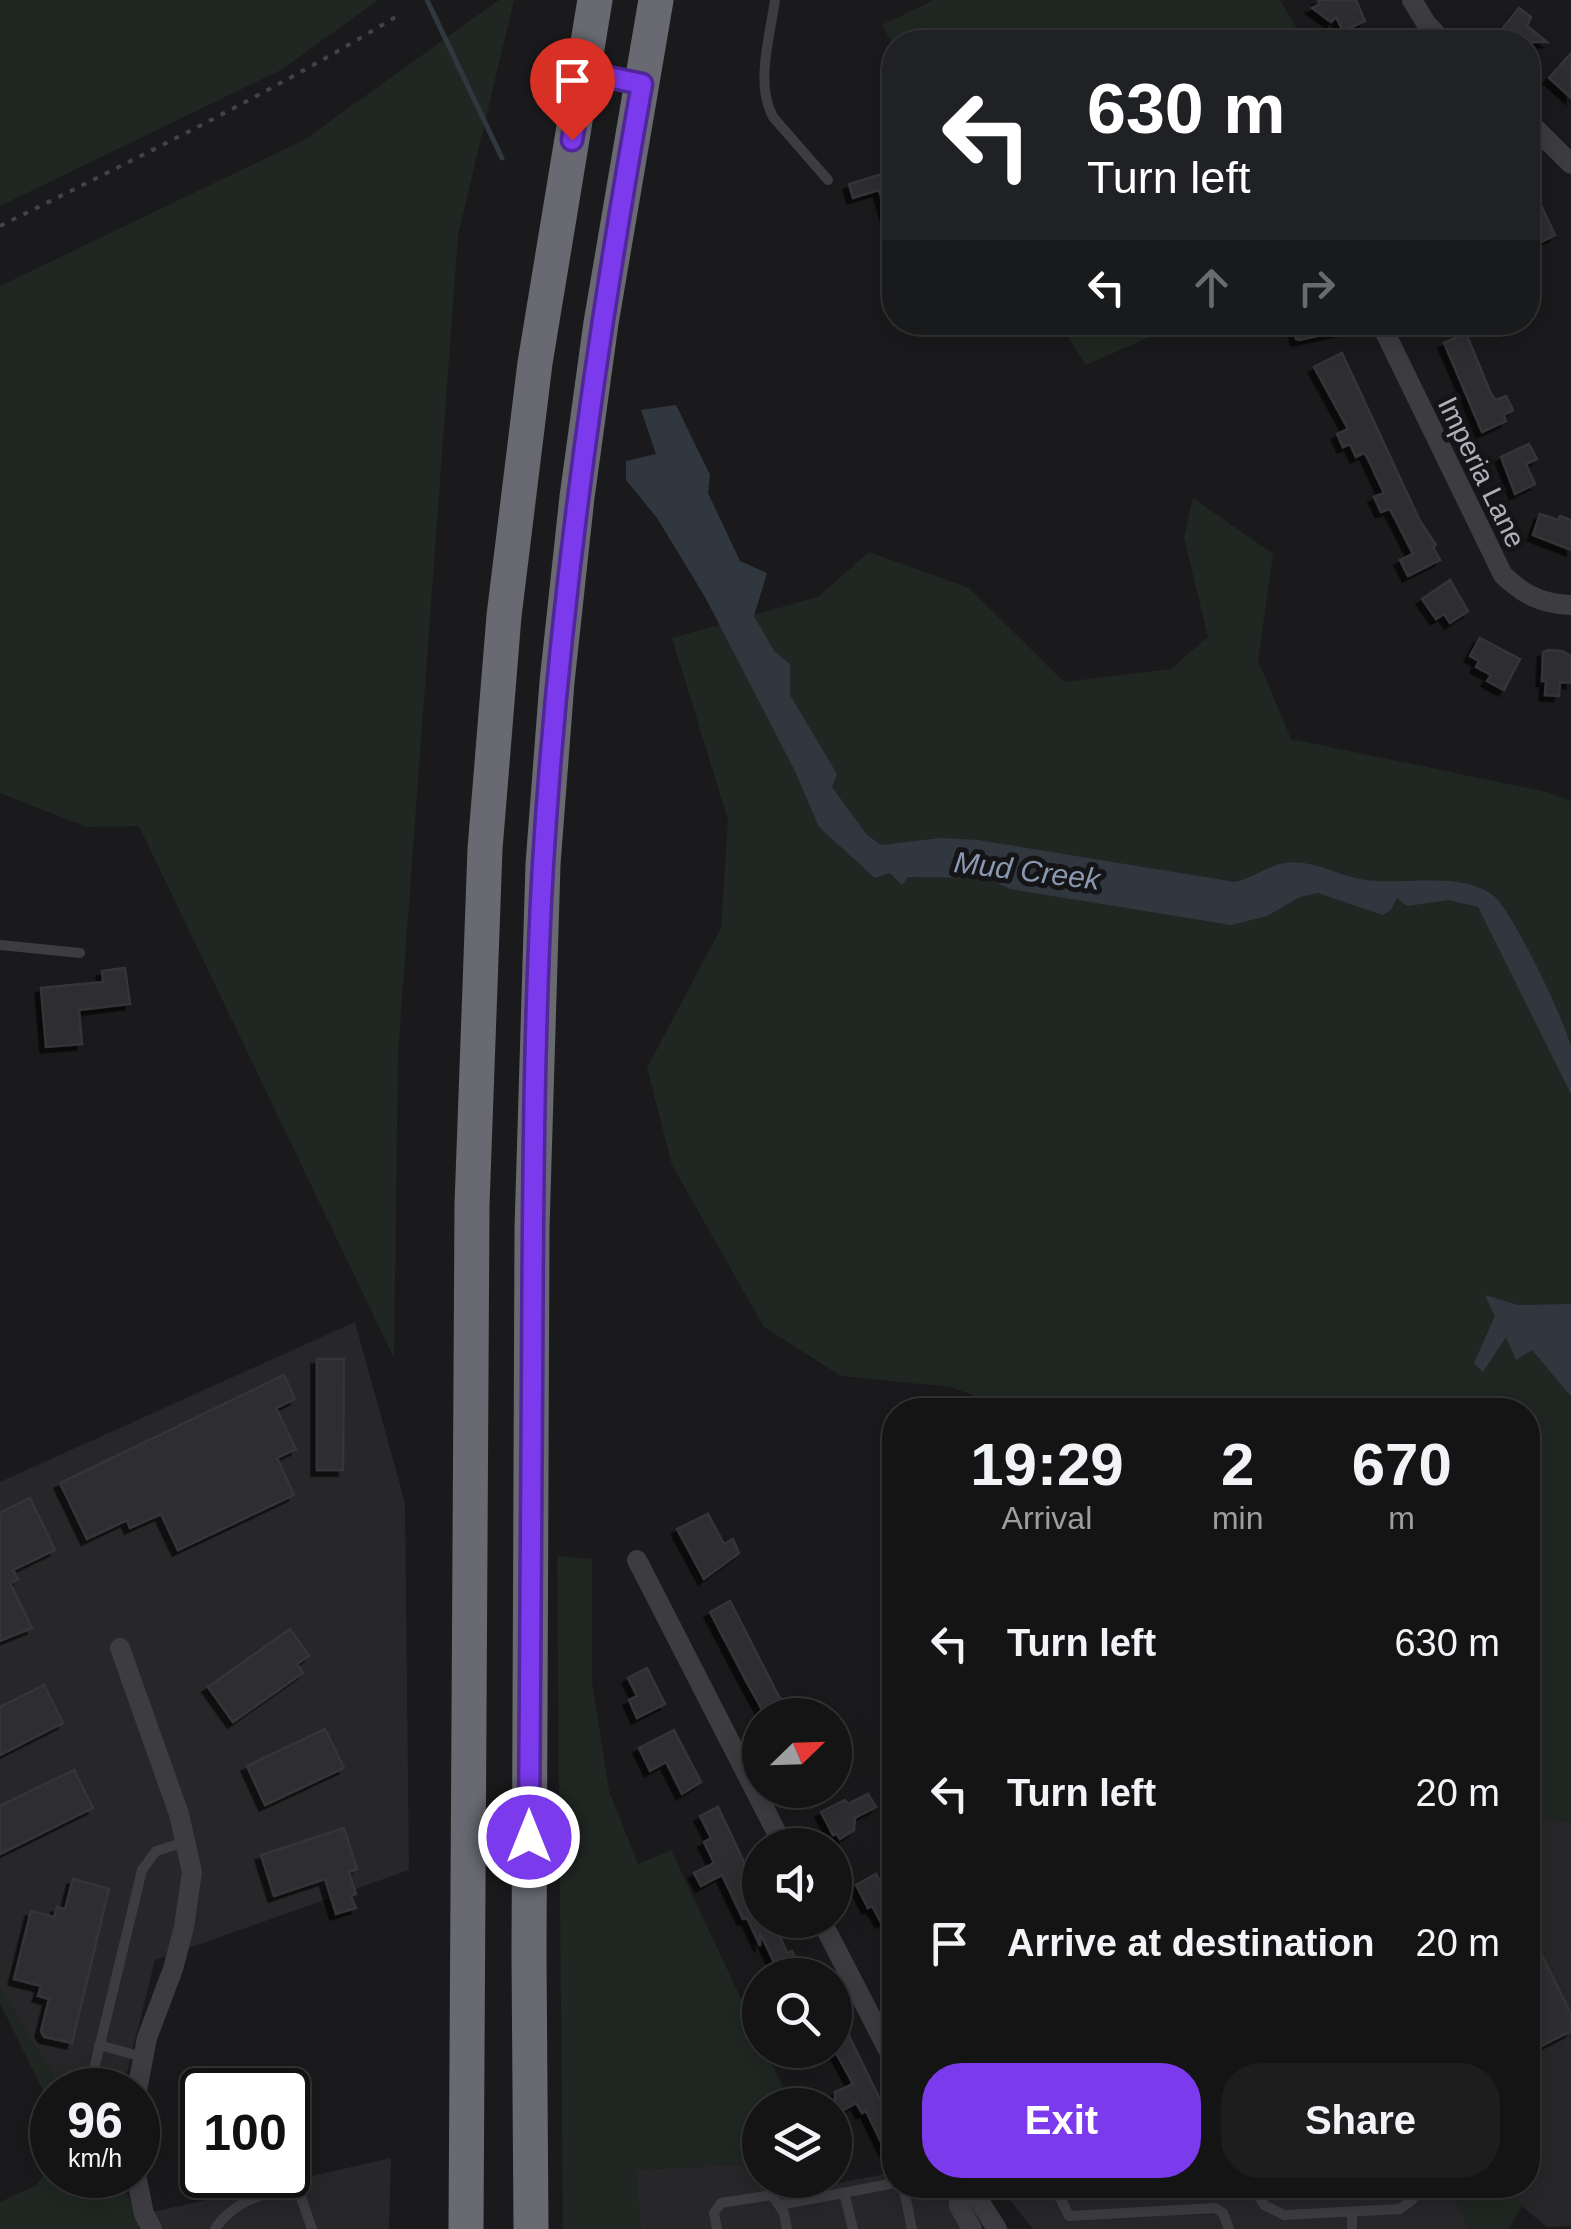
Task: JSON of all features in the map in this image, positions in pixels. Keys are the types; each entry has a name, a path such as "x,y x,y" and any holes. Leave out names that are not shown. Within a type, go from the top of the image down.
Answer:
{"highway":[{"path":"466,2229 472,1205 486,849 504,616 532,383 596,0"},
{"path":"531,2229 532,1228 543,864 577,497 600,323 656,0"}],"street":[{"path":"1412,0 1432,30"},
{"path":"1540,138 1571,164"},
{"name":"Imperia Lane","path":"1386,335 1503,575 1522,593 1543,602 1571,605"},
{"path":"637,1560 775,1828"},
{"path":"120,1648 179,1814 192,1872 184,1927 141,2068"},
{"path":"830,1938 882,2038"},
{"path":"139,2198 152,2229"},
{"path":"959,2198 959,2206 972,2229"},
{"path":"977,2198 997,2229"}],"lane":[{"path":"775,0 766,64 766,104 828,180"},
{"path":"584,72 642,84"},
{"path":"0,945 80,953"},
{"path":"94,2068 142,1870 156,1851 185,1842"},
{"path":"100,2044 143,2057"},
{"path":"852,2191 882,2186"},
{"path":"214,2229 242,2201 286,2192 301,2197 312,2229"},
{"path":"716,2229 714,2213 721,2203 772,2195 788,2229"},
{"path":"780,2205 817,2198"},
{"path":"845,2198 853,2229"},
{"path":"906,2198 912,2229"},
{"path":"1060,2198 1069,2216 1215,2208 1224,2213 1229,2229"},
{"path":"1260,2198 1264,2205 1284,2215 1400,2210 1413,2198"},
{"path":"1370,2212 1372,2229"},
{"path":"1352,2213 1352,2229"}],"path":[{"path":"0,226 205,124 397,16"}],"shaded area":[{"path":"0,0 378,0 281,70 0,206"},
{"path":"499,0 514,0 458,235 398,1053 394,1358 139,826 87,827 0,793 0,286 304,140"},
{"path":"934,0 1280,0 1298,30 885,30 882,25"},
{"path":"1067,335 1155,335 1086,365"},
{"path":"1193,498 1273,554 1258,661 1291,739 1547,792 1571,801 1571,1823 1540,1816 1540,1398 980,1398 951,1387 841,1376 764,1327 672,1165 647,1068 721,928 728,820 672,638 818,597 869,552 969,588 1064,682 1171,669 1208,637 1184,537"},
{"path":"355,1322 405,1503 409,1870 155,1960 128,2068 49,2068 0,1988 0,1482"},
{"path":"557,1556 592,1559 592,1682 609,1791 638,1864 671,1850 742,2001 742,2068 774,2068 784,2088 742,2088 742,2164 636,2170 641,2229 563,2229"},
{"path":"1540,1816 1571,1823 1571,2226 1547,2227 1518,2198 1540,2198"},
{"path":"0,1988 49,2068 32,2068 0,2003"},
{"path":"391,2158 389,2229 152,2229 144,2214 215,2198 310,2198 310,2176"},
{"path":"742,2164 742,2198 852,2198 852,2181 882,2175 882,2198 948,2198 963,2229 641,2229 635,2170"},
{"path":"30,2188 30,2198 129,2198 148,2229 0,2229 0,2202"},
{"path":"1008,2198 1455,2198 1471,2229 1033,2229"},
{"path":"1455,2198 1518,2198 1522,2206 1509,2229 1471,2229"}],"water":[{"path":"676,405 710,475 708,493 740,561 767,573 754,616 774,651 790,664 790,695 837,774 832,787 867,835 881,845 941,838 978,840 1235,882 1294,862 1359,879 1448,881 1482,889 1495,897 1514,924 1560,1016 1571,1047 1571,1094 1478,907 1449,900 1407,906 1397,898 1383,915 1318,893 1300,897 1267,916 1231,925 1010,889 986,878 908,877 902,885 890,873 875,878 819,827 795,771 705,597 657,518 626,480 626,461 656,454 641,410"},
{"path":"1485,1295 1518,1305 1571,1304 1571,1396 1532,1350 1516,1360 1506,1337 1483,1372 1474,1363 1495,1316"}],"building":[{"path":"1318,0 1356,0 1365,21 1342,30 1336,17 1331,22 1312,8 1320,4"},
{"path":"1519,8 1531,17 1527,26 1532,30 1501,30"},
{"path":"1571,53 1571,98 1549,78"},
{"path":"882,174 882,200 879,190 853,198 849,184"},
{"path":"1540,203 1555,235 1540,243"},
{"path":"1295,335 1322,335 1299,340"},
{"path":"1467,335 1491,394 1496,400 1506,396 1513,410 1504,415 1506,421 1482,432 1444,343"},
{"path":"1342,353 1420,521 1436,545 1433,547 1440,560 1408,576 1400,560 1413,554 1390,509 1381,512 1374,497 1384,493 1367,457 1364,453 1356,457 1350,444 1343,447 1337,434 1348,429 1314,367"},
{"path":"1529,444 1537,459 1526,464 1535,484 1515,494 1501,457"},
{"path":"1540,514 1571,520 1571,550 1533,535"},
{"path":"1450,580 1468,611 1450,623 1444,614 1436,619 1422,599"},
{"path":"1480,638 1520,659 1504,690 1487,681 1491,675 1476,667 1479,661 1470,656"},
{"path":"1543,652 1571,656 1571,683 1560,682 1559,696 1545,695"},
{"path":"125,968 130,1004 79,1010 82,1044 46,1047 41,988 103,982 102,971"},
{"path":"317,1359 344,1359 343,1470 317,1470"},
{"path":"284,1375 295,1399 276,1408 296,1449 277,1458 294,1495 178,1550 161,1514 130,1528 127,1520 87,1539 60,1483"},
{"path":"30,1498 55,1550 13,1570 18,1579 10,1583 32,1628 0,1641 0,1513"},
{"path":"708,1514 724,1544 733,1539 739,1553 704,1579 677,1529"},
{"path":"730,1601 780,1698 756,1698 710,1612"},
{"path":"290,1629 309,1656 297,1664 303,1673 233,1722 208,1687"},
{"path":"647,1668 665,1704 637,1718 629,1700 637,1696 628,1678"},
{"path":"44,1685 63,1723 0,1755 0,1707"},
{"path":"325,1729 344,1768 265,1805 247,1766"},
{"path":"674,1730 701,1782 682,1794 666,1762 650,1771 639,1748"},
{"path":"74,1770 93,1808 0,1854 0,1806"},
{"path":"868,1794 876,1807 855,1818 852,1831 852,1828 829,1828 821,1812 852,1808 852,1802"},
{"path":"718,1807 742,1858 742,1917 722,1875 701,1886 694,1873 714,1863 704,1842 711,1838 700,1816"},
{"path":"344,1828 357,1869 349,1872 356,1908 336,1914 325,1879 274,1896 261,1855"},
{"path":"876,1874 882,1885 882,1922 872,1906 868,1908 856,1885"},
{"path":"73,1879 109,1889 72,2043 44,2037 41,2031 49,1999 38,1996 41,1986 14,1979 31,1911 54,1917 57,1907 65,1909"},
{"path":"762,1938 781,1938 787,1953 792,1951 796,1958 772,1958"},
{"path":"1540,1951 1571,2014 1571,2031 1540,2047"},
{"path":"852,2042 882,2104 882,2144 866,2111 862,2113 856,2103 852,2105 852,2088 844,2088 853,2084 844,2068 852,2068"}],"waterway":[{"name":"Mud Creek","path":"427,0 502,158"}],"route":[{"path":"529,1837 532,1228 543,864 577,497 600,323 642,84 584,72 572,140"}]}
